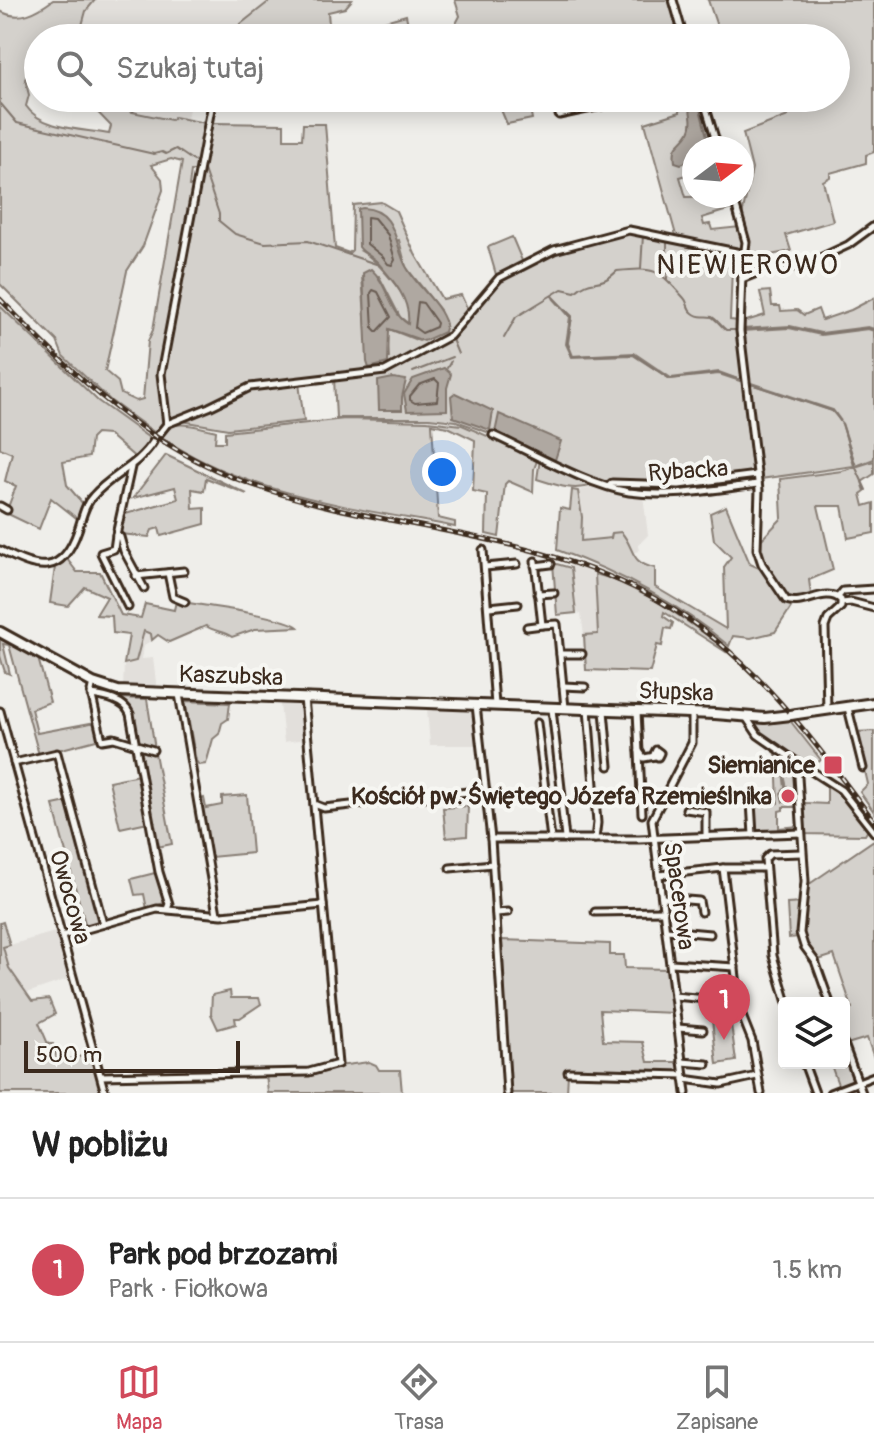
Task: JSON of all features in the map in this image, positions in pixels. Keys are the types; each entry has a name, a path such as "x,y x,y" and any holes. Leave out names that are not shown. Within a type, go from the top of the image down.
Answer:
{"main road":[{"name":"Kaszubska","path":"0,632 93,683 118,691 476,705"},
{"name":"Słupska","path":"476,705 769,718 874,703"}],"street":[{"path":"673,0 680,24"},
{"path":"167,424 161,374 210,112"},
{"path":"559,115 573,112"},
{"path":"707,112 714,136"},
{"path":"737,208 744,230 746,254 740,331 758,484"},
{"path":"742,279 767,269 803,266 848,245 874,226"},
{"path":"159,434 167,424 250,387 385,371 450,336 499,278 554,250 629,230 746,254 767,269"},
{"path":"493,435 608,486 612,483 648,486 695,484 757,475"},
{"path":"0,550 42,565 51,566 60,562 75,539 90,498 145,454 153,442"},
{"path":"128,607 101,553 114,549 131,466"},
{"name":"Rybacka","path":"608,486 632,492 664,493 758,484 757,549 780,594 792,603 824,595 840,600"},
{"path":"0,506 7,510"},
{"path":"116,535 120,537 144,588"},
{"path":"483,550 495,706"},
{"path":"542,625 535,563 551,564"},
{"path":"485,567 517,564"},
{"path":"136,576 184,571"},
{"path":"168,573 173,597 185,602"},
{"path":"827,710 825,627 843,591 874,589"},
{"path":"538,594 554,593"},
{"path":"840,600 874,608"},
{"path":"489,607 518,604"},
{"path":"527,627 557,624 565,708"},
{"path":"560,654 582,654"},
{"path":"93,683 91,695 102,740 114,738 153,750"},
{"path":"563,686 585,687"},
{"path":"179,694 217,914"},
{"path":"91,695 126,706 137,745 159,872 169,904 167,909"},
{"path":"101,1076 309,1072 338,1064 304,698"},
{"path":"476,705 497,879 496,913 503,975 507,1093"},
{"path":"552,708 565,838"},
{"path":"848,708 863,768"},
{"path":"588,709 597,823 595,839"},
{"path":"604,710 609,766"},
{"name":"Owocowa","path":"0,711 105,1093"},
{"path":"637,711 642,814"},
{"name":"Spacerowa","path":"686,1093 663,898 652,838 653,814 692,743 692,713"},
{"path":"746,716 758,735 841,790 874,832"},
{"path":"537,723 551,839"},
{"path":"638,751 644,758 655,756"},
{"path":"14,763 57,753 103,924"},
{"path":"800,764 805,887 799,924 804,946 815,961 828,997"},
{"path":"314,804 324,808 486,790"},
{"path":"751,802 753,835"},
{"path":"686,809 706,812 706,836"},
{"path":"491,839 801,833"},
{"path":"785,997 773,956 764,868 766,857 770,854 802,853"},
{"path":"450,868 493,864"},
{"path":"659,875 723,868 764,868"},
{"path":"723,868 742,1015 752,1041 761,1093"},
{"path":"663,898 698,901 701,912"},
{"path":"62,936 156,910 217,914 323,905"},
{"path":"595,912 664,911"},
{"path":"496,913 508,912"},
{"path":"666,930 710,934"},
{"path":"671,963 735,967"},
{"path":"674,996 718,1000"},
{"path":"724,1018 742,1015"},
{"path":"678,1028 703,1030"},
{"path":"850,1060 862,1093"},
{"path":"682,1062 707,1064"},
{"path":"806,1069 815,1093"},
{"path":"568,1072 684,1077 721,1084 757,1076"},
{"path":"830,1093 874,1076"}],"shaded area":[{"path":"53,0 95,0 86,11 82,24 24,24 24,112 31,112 52,124 109,134 111,126 98,112 132,112 206,123 199,171 191,171 189,186 196,187 161,374 167,424 158,435 111,401 63,356 57,341 0,284 0,11 14,16 34,12","holes":["171,159 182,162 153,330 148,341 143,399 136,401 121,394 118,382 105,371 127,271 143,246 163,190 162,179 151,165"]},
{"path":"95,0 271,0 241,24 83,24 86,11"},
{"path":"271,0 352,0 345,8 328,12 329,24 241,24"},
{"path":"455,0 677,0 672,1 679,24 456,24 460,16"},
{"path":"708,0 874,0 874,152 866,155 866,163 830,173 830,177 823,181 833,221 786,235 791,251 771,255 766,262 747,253 748,241 742,216 744,208 754,208 754,136 744,136 743,133 788,116 787,112 850,112 850,24 716,24"},
{"path":"406,15 408,24 376,24"},
{"path":"131,112 188,112 187,119 171,120"},
{"path":"502,112 531,112 532,119 507,124"},
{"path":"680,112 706,112 713,136 682,136 682,208 734,208 702,218 704,225 710,224 712,230 740,227 745,253 677,239 645,123"},
{"path":"284,124 284,139 302,139 303,124 325,124 335,248 349,253 352,250 353,205 381,202 396,211 415,254 442,299 461,295 469,312 499,279 550,252 626,231 718,251 718,267 732,267 730,320 739,321 743,381 719,372 671,378 634,353 573,356 568,343 572,316 553,298 570,317 566,344 572,357 633,355 670,379 719,374 743,382 756,472 675,485 607,484 456,421 336,418 334,378 377,375 388,371 252,385 177,420 169,417 163,377 210,125","holes":["399,240 406,267 440,310 443,332 419,341 389,329 389,358 369,368 362,277 379,276 400,317 409,324 409,314 394,283 361,251"]},
{"path":"512,237 523,263 497,278 488,247"},
{"path":"770,291 772,306 780,306 781,311 797,310 804,315 818,309 822,320 874,298 874,329 868,327 821,333 790,326 742,329 743,322 765,315 760,292"},
{"path":"0,306 98,401 152,440 137,459 109,435 96,434 91,439 89,457 63,462 67,485 84,505 79,520 51,498 39,529 8,514 16,486 5,481 12,453 0,448"},
{"path":"789,328 821,335 868,329 874,331 874,459 856,466 842,423 854,466 760,479 748,383 832,411 841,421 833,410 748,382 742,331"},
{"path":"299,383 304,421 228,429 182,421 253,387"},
{"path":"345,419 462,425 538,458 533,492 508,481 505,484 499,537 486,534 487,494 473,491 475,440 448,427 432,424 438,518 455,522 455,527 341,505 264,485 227,472 159,435 171,426 186,425 216,431 215,442 225,442 225,432"},
{"path":"166,455 247,494 206,478 204,491 192,489 193,509 205,508 205,524 161,536 159,528 152,530 149,537 121,534 122,515 178,499 175,487 133,498"},
{"path":"540,459 593,485 572,488 537,479"},
{"path":"874,461 874,474 862,482 865,491 861,494 864,506 874,503 874,533 848,538 842,506 818,506 833,570 809,580 811,595 794,600 787,597 771,575 758,543 782,518 780,479 842,471"},
{"path":"597,485 612,492 643,495 648,535 638,545 639,551 631,553 628,540 581,541 582,517 578,491"},
{"path":"572,490 578,491 582,517 581,541 611,538 612,533 621,532 636,558 655,568 655,587 726,629 724,567 731,557 714,540 710,513 726,506 750,564 764,570 784,602 792,606 775,632 751,638 733,636 729,646 690,616 648,590 557,550 560,508 570,510"},
{"path":"67,559 77,572 100,572 121,615 141,618 145,604 174,610 176,601 260,615 298,627 255,629 232,637 206,626 169,642 158,635 152,640 151,634 144,631 136,661 124,664 129,635 113,633 112,616 96,615 107,597 85,587 68,606 50,603 55,567"},
{"path":"553,563 571,568 576,613 557,615"},
{"path":"571,565 595,574 598,634 584,635 581,614 576,613"},
{"path":"595,574 648,596 727,649 726,652 664,612 663,616 673,623 671,629 665,628 662,646 657,645 650,672 586,670 584,635 598,634"},
{"path":"144,630 152,634 152,640 144,645 142,659 153,658 157,690 123,689 124,664 136,661"},
{"path":"0,639 38,658 50,702 31,709 37,733 96,722 100,739 39,755 9,645 3,644 10,674 5,672 0,656"},
{"path":"93,689 117,698 147,699 155,749 138,743 128,705 97,694"},
{"path":"185,701 230,703 228,719 213,739 206,764 199,765 196,761"},
{"path":"280,704 303,705 305,739 284,742"},
{"path":"427,709 472,711 479,745 430,745"},
{"path":"788,718 821,760 811,767 777,746 749,719"},
{"path":"874,731 874,812 860,792 868,784 856,732"},
{"path":"139,751 155,753 172,844 157,847"},
{"path":"776,752 795,764 797,787 792,791 787,788 783,771 783,802 827,804 827,783 839,793 868,830 865,835 801,834 799,807 783,807 779,811 779,828 800,826 798,832 755,834 753,805 778,803"},
{"path":"139,775 148,822 120,828 109,781"},
{"path":"247,795 252,853 211,857 201,799 204,798 206,808 222,805 222,797"},
{"path":"67,802 100,921 86,927 53,805"},
{"path":"468,806 467,836 446,838 443,808"},
{"path":"874,840 874,1058 867,1038 850,1043 852,1008 834,955 815,961 800,937 789,938 787,904 803,903 805,887"},
{"path":"159,872 167,902 147,909 144,894 135,895 131,879"},
{"path":"3,922 10,945 3,947 9,968 32,1001 49,999 55,1014 39,1023 48,1044 53,1044 58,1062 94,1053 105,1093 0,1093 0,923"},
{"path":"58,931 71,978 27,993 9,968 3,947"},
{"path":"502,940 610,944 610,955 624,955 625,968 669,969 675,1013 600,1010 603,1041 643,1042 648,1062 681,1062 682,1075 568,1073 567,1093 510,1093"},
{"path":"230,991 231,998 259,998 261,1004 235,1018 236,1024 218,1029 211,1014 212,995"},
{"path":"730,1017 736,1061 717,1064 712,1020"},
{"path":"850,1054 859,1083 840,1090 832,1069 850,1069"},
{"path":"369,1062 379,1070 400,1070 402,1093 268,1093 266,1074 309,1073"}],"water":[{"path":"690,112 701,112 707,136 686,136 690,129"},
{"path":"682,140 681,164 675,162 676,147"},
{"path":"358,209 375,210 389,222 407,268 439,309 446,324 444,332 424,341 389,329 388,363 369,368 363,273 371,269 377,275 397,312 408,324 408,315 395,283 359,247"},
{"path":"444,368 451,374 447,388 447,410 407,411 404,394 413,379"},
{"path":"393,378 406,380 402,410 379,410 378,381"},
{"path":"455,393 493,411 490,430 453,417 451,396"},
{"path":"499,414 561,441 555,460 495,433"}],"waterway":[{"path":"1,104 17,123 154,154 166,154 176,149 198,164"},
{"path":"203,167 219,221 235,234 265,243 308,241 379,265"},
{"path":"641,268 643,235"},
{"path":"667,241 667,279"},
{"path":"504,338 516,317 562,289 575,292 586,284 605,280 617,271 640,269 655,272 668,281 695,315 712,317 726,330 737,330"},
{"path":"552,296 572,317 567,343 572,356 633,354 670,379 719,373 743,381"},
{"path":"742,330 789,327 821,334 868,328 874,330"},
{"path":"451,337 458,354"},
{"path":"413,372 452,357"},
{"path":"447,368 451,361"},
{"path":"748,383 833,411 842,424 855,465"},
{"path":"856,468 866,490"}],"railway":[{"path":"0,299 56,355 114,406 177,450 212,468 301,500 511,545 563,560 613,578 661,602 694,623 752,673 803,729 874,821"}],"place":[{"name":"Siemianice","path":"833,765"},
{"name":"Kościół pw. Świętego Józefa Rzemieślnika","path":"788,796"},
{"name":"Park pod brzozami","path":"724,1040"}],"district":[{"name":"NIEWIEROWO","path":"748,265"}]}
